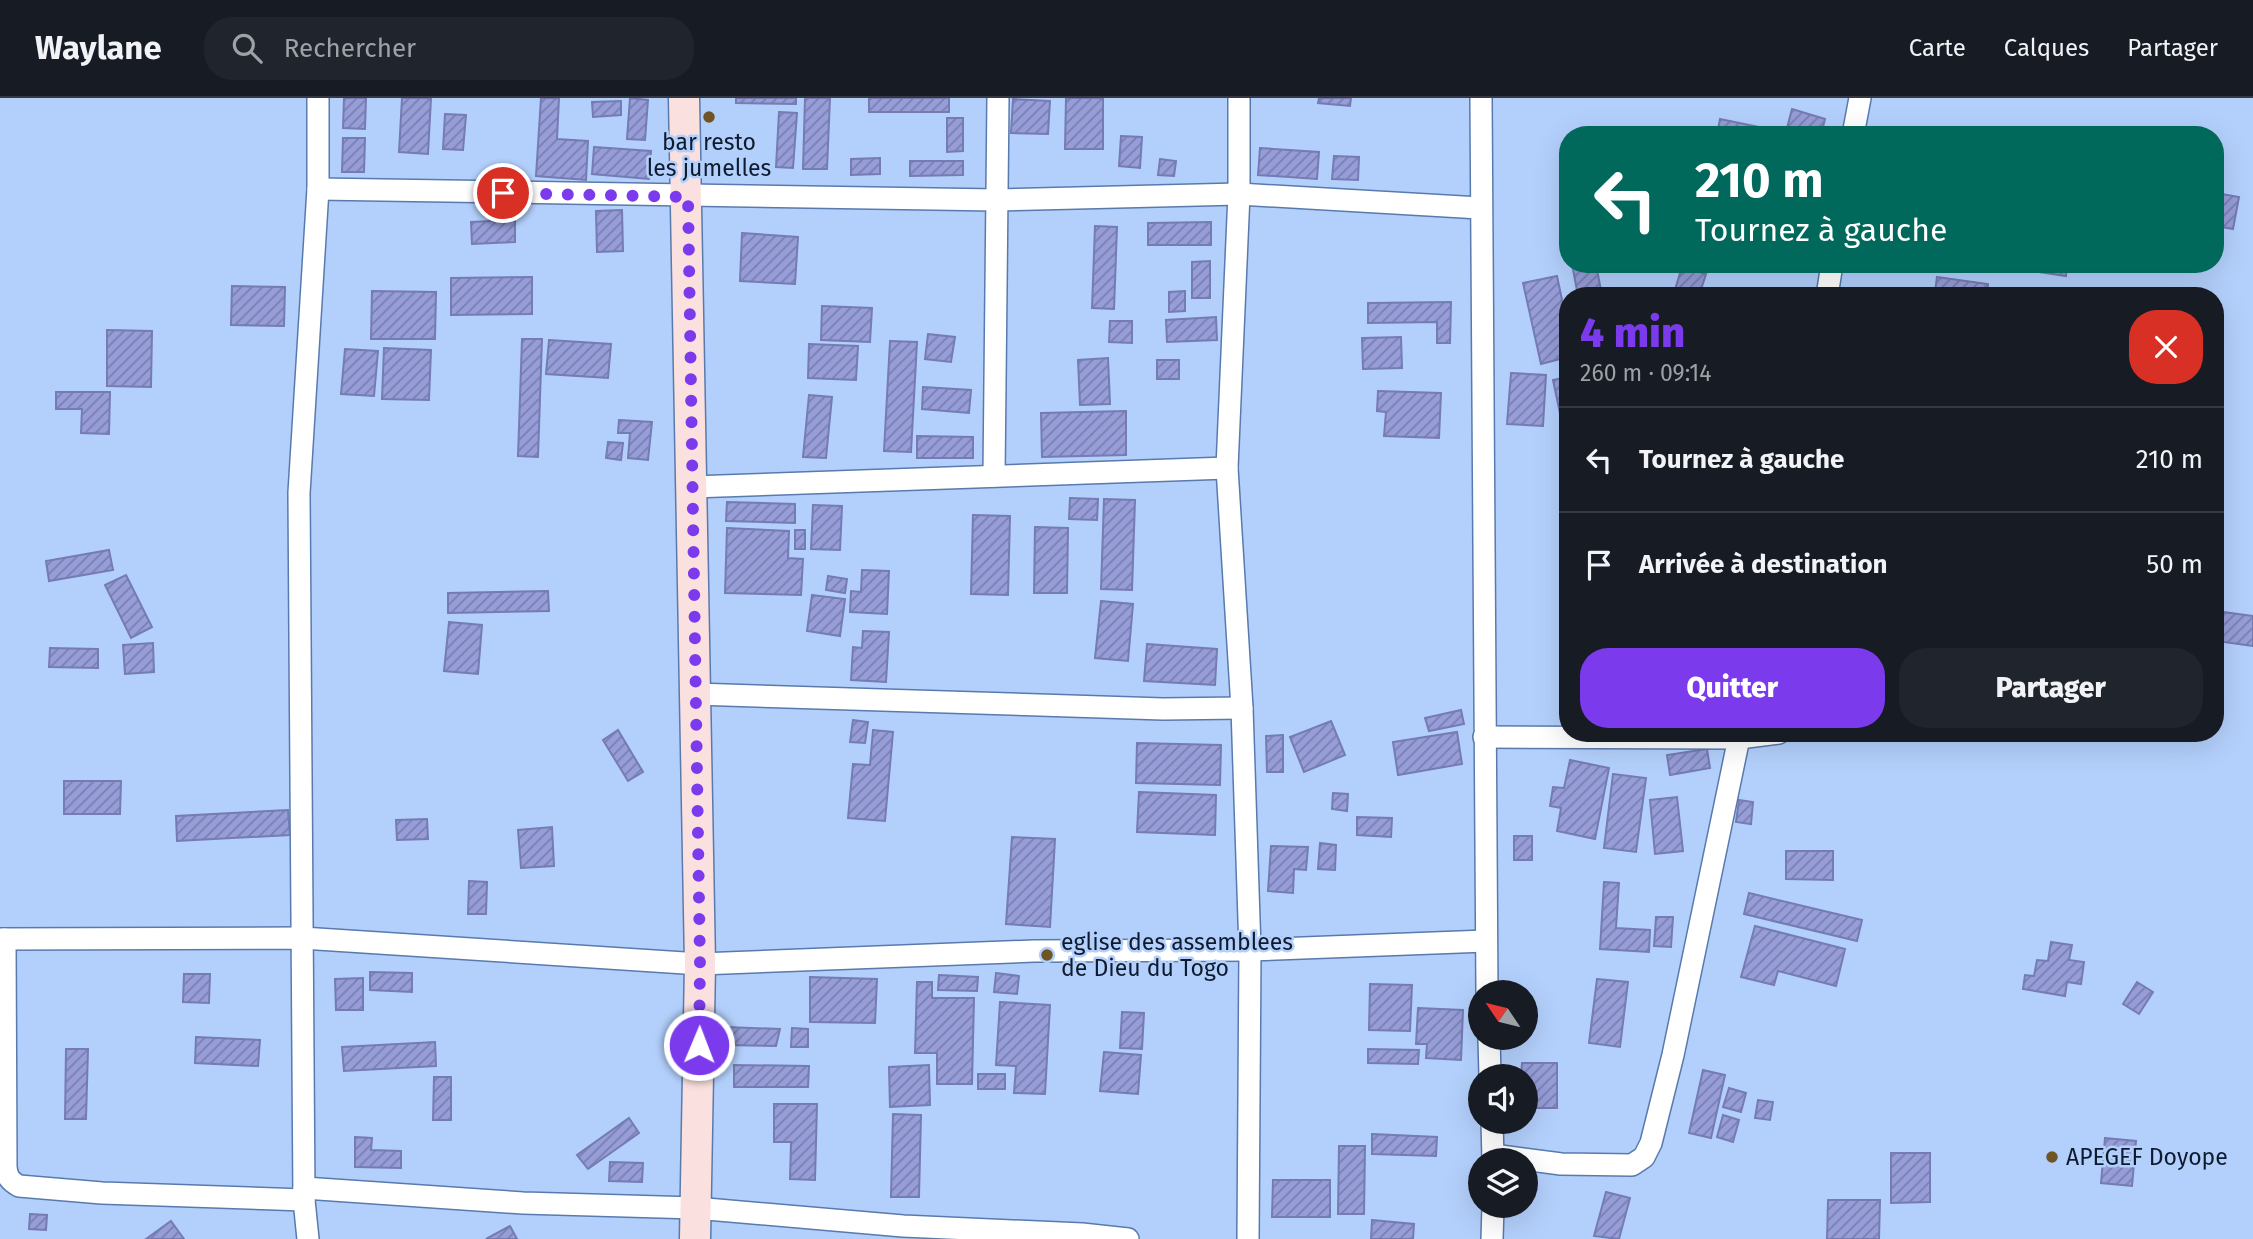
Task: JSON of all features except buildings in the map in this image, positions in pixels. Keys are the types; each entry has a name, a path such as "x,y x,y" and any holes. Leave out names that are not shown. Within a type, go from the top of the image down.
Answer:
{"street":[{"path":"308,1239 304,1194 299,493 318,189 318,98"},
{"path":"684,98 688,197 700,964 695,1239"},
{"path":"994,476 998,98"},
{"path":"1239,98 1240,194 1227,468 1242,708 1250,950 1248,1239"},
{"path":"1481,98 1488,980"},
{"path":"1855,126 1860,98"},
{"path":"318,189 996,200 1240,194 1480,208"},
{"path":"692,487 1227,468"},
{"path":"695,694 1163,709 1242,708"},
{"path":"1484,737 1559,737"},
{"path":"1538,1162 1632,1166 1644,1157 1651,1143 1673,1055 1738,742"},
{"path":"1128,1239 1082,1234 903,1226 695,1208 304,1194 102,1193 19,1186 7,1176 6,1167 2,939 302,938 700,964 1034,951 1250,950 1486,941"},
{"path":"1492,1239 1493,1218"}],"place":[{"name":"bar resto les jumelles","path":"709,117"},
{"name":"eglise des assemblees de Dieu du Togo","path":"1047,955"},
{"name":"APEGEF Doyope","path":"2052,1157"}],"route":[{"path":"503,193 688,197 699,1045"}]}
